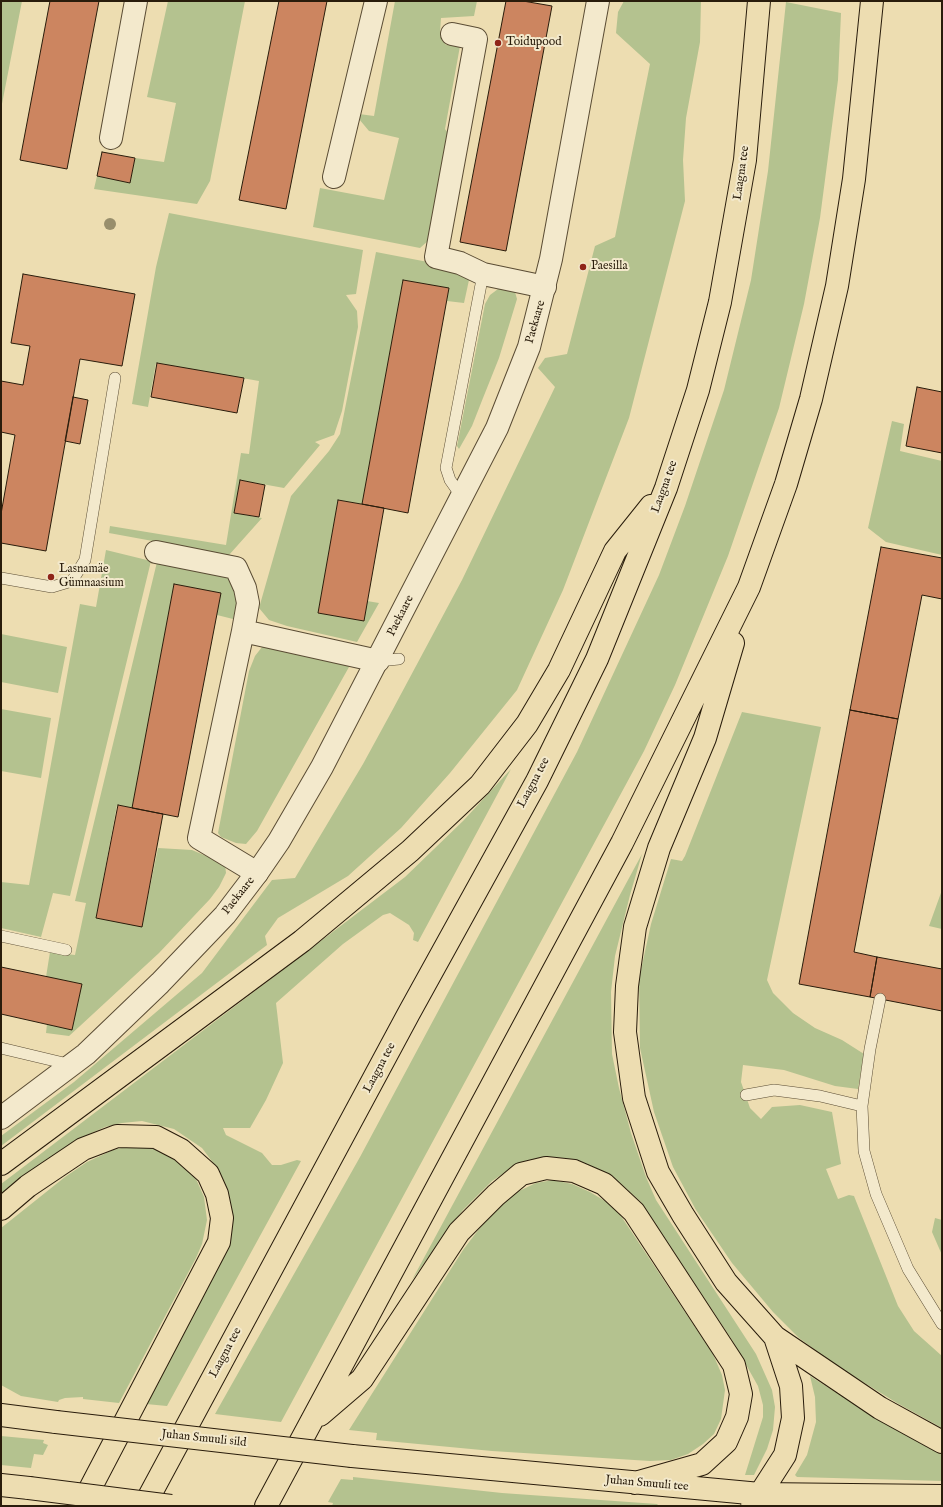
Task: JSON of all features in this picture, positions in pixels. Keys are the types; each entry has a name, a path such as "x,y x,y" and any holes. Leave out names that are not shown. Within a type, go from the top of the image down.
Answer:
{"main road":[{"name":"Laagna tee","path":"144,1506 409,1013 537,781 597,660 666,488 698,390 720,302 745,160 759,1"},
{"path":"872,1 854,179 836,286 811,399 786,484 749,587 705,738 659,848 635,927 627,986 625,1032 634,1098 658,1172 683,1215 726,1282 775,1338 880,1408 942,1442"},
{"path":"1,1164 302,941 410,851 480,785 527,724 559,670 615,552 666,488"},
{"path":"266,1506 622,843 749,587"},
{"path":"1,1209 28,1186 83,1149 117,1136 156,1137 181,1150 208,1174 217,1194 222,1218 219,1242 81,1506"},
{"path":"312,1422 362,1379 459,1232 496,1195 521,1174 546,1168 574,1171 604,1184 634,1212 734,1365 741,1394 737,1417 726,1442 702,1464 635,1483"},
{"path":"751,1502 785,1455 793,1418 791,1386 775,1338"},
{"name":"Juhan Smuuli sild","path":"5,1412 56,1422 352,1456"},
{"name":"Juhan Smuuli tee","path":"352,1456 635,1483 751,1502 942,1496"},
{"path":"1,1484 171,1506"}],"street":[{"path":"111,138 136,1"},
{"path":"334,177 376,1"},
{"name":"Paekaare","path":"1,1118 86,1054 160,983 225,915 257,873 388,660 462,497 497,428 529,347 545,287 598,1"},
{"path":"452,34 476,39 436,257 460,264 483,274 545,287"},
{"path":"156,552 236,568 245,588 248,603 243,631 199,838 257,873"},
{"path":"243,631 388,660"}],"lane":[{"path":"462,497 450,480 446,468 483,274"},
{"path":"1,578 52,587 72,581 85,560 115,378"},
{"path":"1,936 66,950"},
{"path":"880,999 870,1050 862,1106 864,1151 876,1194 908,1269 942,1324"},
{"path":"1,1048 72,1065"},
{"path":"746,1095 774,1090 820,1096 862,1106"}],"green space":[{"path":"1,1 22,1 1,109"},
{"path":"168,1 245,1 210,181 197,204 94,189 97,176 130,183 135,158 164,162 176,103 147,97"},
{"path":"395,1 477,1 474,16 441,18 440,33 446,45 460,46 445,129 451,137 429,240 420,248 313,227 320,188 384,200 399,138 369,131 359,119 359,114 374,116"},
{"path":"624,1 701,1 700,42 686,118 683,160 685,201 629,418 563,590 517,690 450,773 401,828 348,876 278,918 265,936 267,945 1,1146 1,1136 74,1082 202,973 272,880 295,878 363,764 393,709 462,580 555,387 538,368 545,358 567,354 595,246 615,237 650,64 616,33 618,12"},
{"path":"786,2 841,13 838,80 820,218 804,304 779,408 728,556 675,685 644,751 281,1422 215,1414 360,1157 577,752 659,575 685,506 724,390 751,280 768,171"},
{"path":"169,213 363,250 356,294 346,295 357,311 358,327 342,411 334,435 315,442 320,445 284,488 240,480 234,513 262,518 229,555 109,533 110,526 226,545 241,453 249,454 259,381 156,363 148,407 132,404 156,267"},
{"path":"376,252 459,268 469,280 464,303 447,301 449,288 403,280 362,504 338,500 318,613 364,621 367,601 379,603 357,642 287,626 269,620 259,608 291,496 329,451 340,434"},
{"path":"498,289 506,289 515,292 517,299 499,358 472,426 459,449 457,446 485,304 490,295"},
{"path":"892,421 904,424 900,451 942,461 942,555 886,542 868,528"},
{"path":"106,550 151,561 70,896 53,893 41,937 1,928 1,882 29,885 80,604 96,607"},
{"path":"157,562 229,576 235,583 237,601 233,619 217,615 220,593 174,584 132,808 117,805 96,918 142,926 158,848 192,850 225,864 226,873 219,887 210,899 159,953 69,1036 46,1033 47,1024 72,1029 82,984 46,977 50,952 75,955 86,903 75,901"},
{"path":"1,634 67,647 58,693 1,682"},
{"path":"274,645 348,661 349,667 257,831 246,844 236,843 221,837 218,833 249,671 255,656 262,647"},
{"path":"1,709 51,718 41,778 1,771"},
{"path":"742,712 821,727 767,980 773,993 793,1013 815,1028 842,1040 864,1054 858,1089 835,1086 784,1070 743,1065 741,1082 750,1108 761,1119 772,1107 800,1105 832,1112 841,1164 826,1169 838,1199 849,1195 854,1196 898,1306 914,1331 942,1356 942,1428 897,1403 837,1366 799,1338 773,1312 732,1263 696,1210 673,1167 654,1112 640,1048 639,979 651,924 671,859 682,861 685,856"},
{"path":"511,769 418,942 413,940 414,933 409,925 390,913 383,915 343,944 276,1003 283,1063 266,1100 250,1128 223,1128 226,1135 262,1153 272,1165 281,1165 297,1160 301,1161 167,1406 146,1404 216,1272 226,1250 231,1211 229,1195 217,1168 202,1148 174,1129 142,1121 122,1123 105,1127 85,1136 48,1159 1,1197 1,1184 405,877 463,821"},
{"path":"642,854 615,956 611,992 612,1054 631,1133 646,1177 656,1200 756,1354 772,1390 775,1407 773,1430 767,1449 754,1475 745,1475 763,1417 763,1405 758,1386 732,1340 641,1202 619,1182 601,1171 581,1162 562,1158 543,1157 525,1161 507,1171 492,1181 463,1210 412,1280"},
{"path":"942,890 942,929 929,926"},
{"path":"130,1146 153,1148 162,1151 190,1171 197,1181 204,1197 207,1220 202,1244 196,1258 119,1403 83,1399 83,1397 65,1398 59,1400 58,1402 21,1396 1,1385 1,1228 65,1177 87,1162 113,1150"},
{"path":"553,1180 572,1184 590,1192 610,1204 621,1216 713,1354 722,1375 725,1390 721,1419 714,1434 703,1444 688,1454 671,1460 650,1461 492,1451 376,1440 377,1433 349,1430 463,1250 479,1229 498,1207 517,1192 536,1183"},
{"path":"935,1218 942,1220 942,1255 932,1232"},
{"path":"810,1376 886,1424 942,1454 942,1481 797,1477 795,1475 807,1455 816,1422 815,1397"},
{"path":"1,1436 44,1440 43,1443 48,1445 43,1455 34,1454 31,1468 1,1465"},
{"path":"353,1477 502,1493 657,1504 659,1506 332,1506 333,1503 328,1502 341,1479 353,1480"}],"building":[{"path":"50,1 99,1 67,169 20,160"},
{"path":"279,1 327,1 286,209 239,200"},
{"path":"506,1 523,1 552,6 506,251 460,242"},
{"path":"102,152 135,158 130,183 97,176"},
{"path":"23,274 135,294 122,366 80,359 46,551 1,543 1,514 15,435 1,432 1,381 23,385 30,346 11,343"},
{"path":"403,280 449,288 408,513 362,504"},
{"path":"157,363 244,378 237,413 151,397"},
{"path":"917,387 942,392 942,453 906,446"},
{"path":"73,397 88,400 80,444 65,441"},
{"path":"240,480 265,485 259,517 234,513"},
{"path":"338,500 384,508 364,621 318,613"},
{"path":"881,547 942,558 942,599 922,595 898,719 850,710"},
{"path":"174,584 221,593 178,817 132,808"},
{"path":"850,710 898,719 854,952 877,957 870,997 799,984"},
{"path":"118,805 163,814 142,927 96,918"},
{"path":"877,957 942,969 942,1011 870,997"},
{"path":"1,967 82,984 72,1030 1,1014"}],"place":[{"name":"Toidupood","path":"498,43"},
{"name":"Paesilla","path":"583,267"},
{"name":"Lasnamäe Gümnaasium","path":"51,577"}]}
